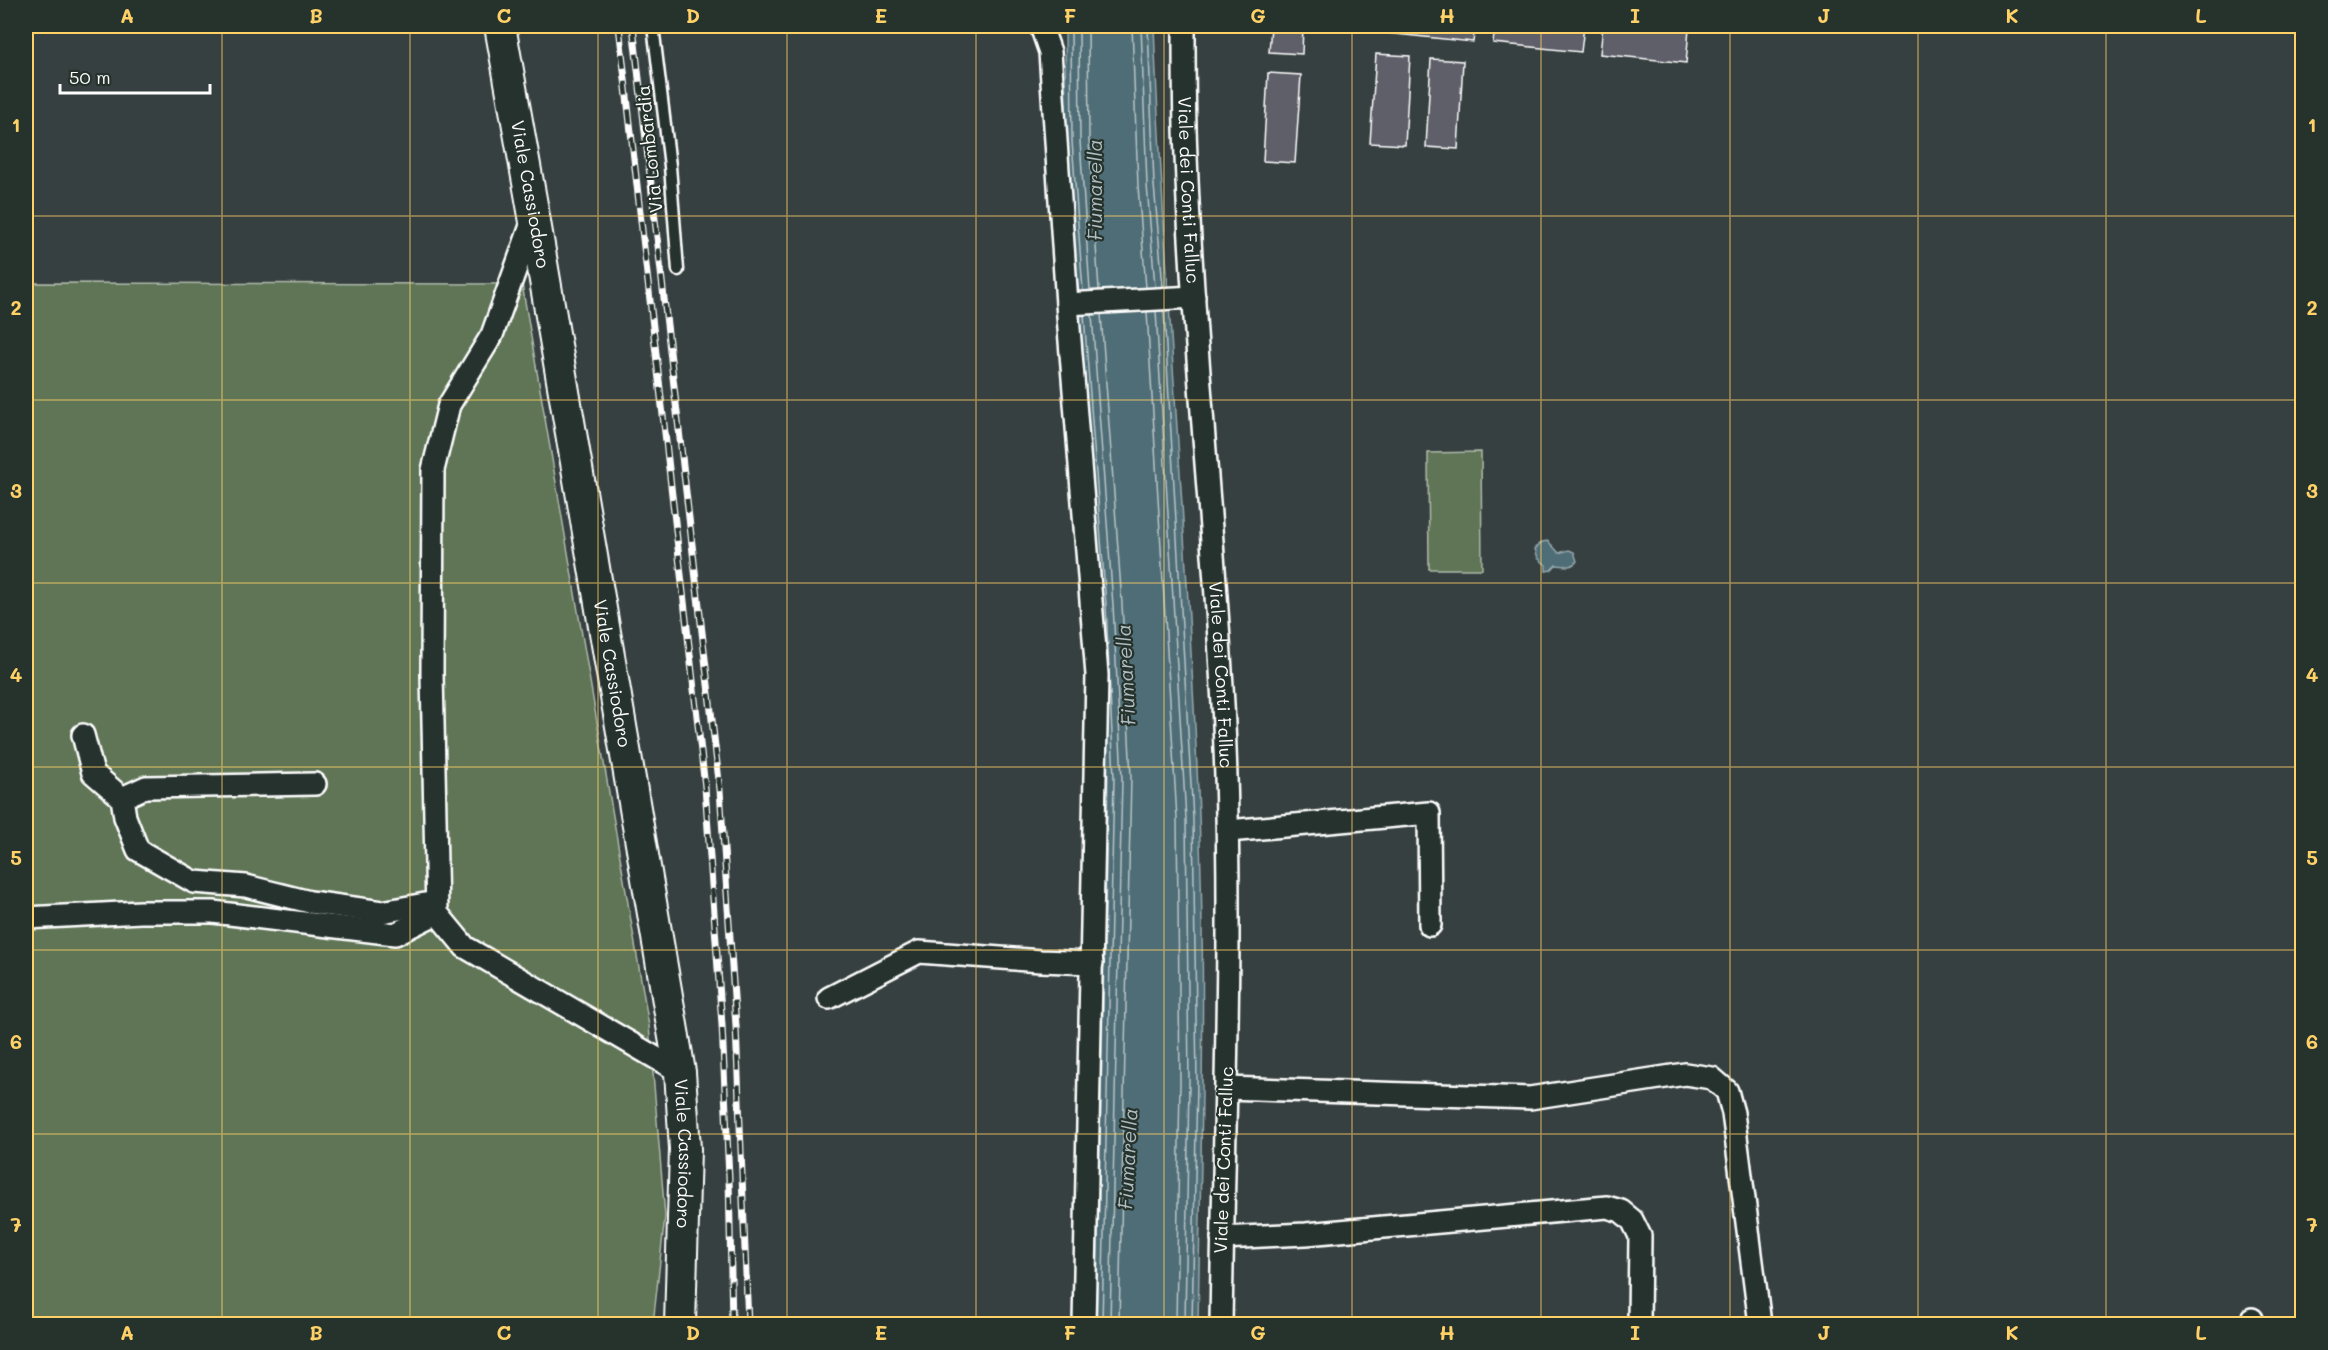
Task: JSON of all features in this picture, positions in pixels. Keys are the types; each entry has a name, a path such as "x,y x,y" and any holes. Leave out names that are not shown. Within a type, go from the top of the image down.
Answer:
{"main road":[{"name":"Viale Cassiodoro","path":"500,26 680,1072 685,1149 680,1324"}],"street":[{"path":"1041,26 1050,52"},
{"path":"1052,26 1050,52 1071,304 1097,675 1084,1324"},
{"name":"Viale dei Conti Falluc","path":"1184,26 1186,155 1223,704 1227,831 1229,957 1221,1324"},
{"path":"534,216 492,335 449,405 433,470 432,674 437,908 465,947 680,1072"},
{"path":"1071,304 1194,297"},
{"path":"83,735 93,773 123,798 125,817 138,850 194,882 246,886 310,902 381,912 437,908"},
{"path":"123,798 146,787 315,784"},
{"path":"1227,831 1429,813 1430,925"},
{"path":"26,918 141,912 213,912 395,934 437,908"},
{"path":"829,998 919,952 948,952 1041,961 1092,963"},
{"path":"1226,1088 1530,1098 1684,1074 1712,1078 1727,1091 1733,1113 1760,1324"},
{"path":"1222,1238 1306,1234 1607,1207 1621,1211 1632,1220 1640,1236 1639,1324"}],"lane":[{"name":"Via Lombardia","path":"654,26 670,166 678,270"}],"green space":[{"path":"26,283 522,284 649,1026 665,1216 653,1324 26,1324"},
{"path":"1481,452 1482,569 1429,569 1428,453"}],"water":[{"name":"Fiumarella","path":"1065,26 1154,26 1199,815 1203,1006 1198,1324 1096,1324 1108,778 1100,606 1066,142"},
{"path":"1548,541 1559,553 1569,550 1574,552 1577,561 1570,566 1556,565 1546,571 1546,565 1538,558 1535,549 1542,542"}],"building":[{"path":"1271,26 1303,26 1302,54 1269,52"},
{"path":"1387,26 1475,26 1473,42 1386,33"},
{"path":"1495,26 1584,26 1581,52 1493,43"},
{"path":"1603,26 1655,26 1689,29 1686,63 1600,54"},
{"path":"1376,54 1410,56 1405,145 1370,143"},
{"path":"1431,59 1463,61 1458,149 1426,147"},
{"path":"1268,73 1301,75 1295,163 1263,161"}],"railway":[{"path":"619,26 705,787 722,1025 729,1178 732,1324"},
{"path":"633,26 720,790 736,1026 748,1324"}]}
